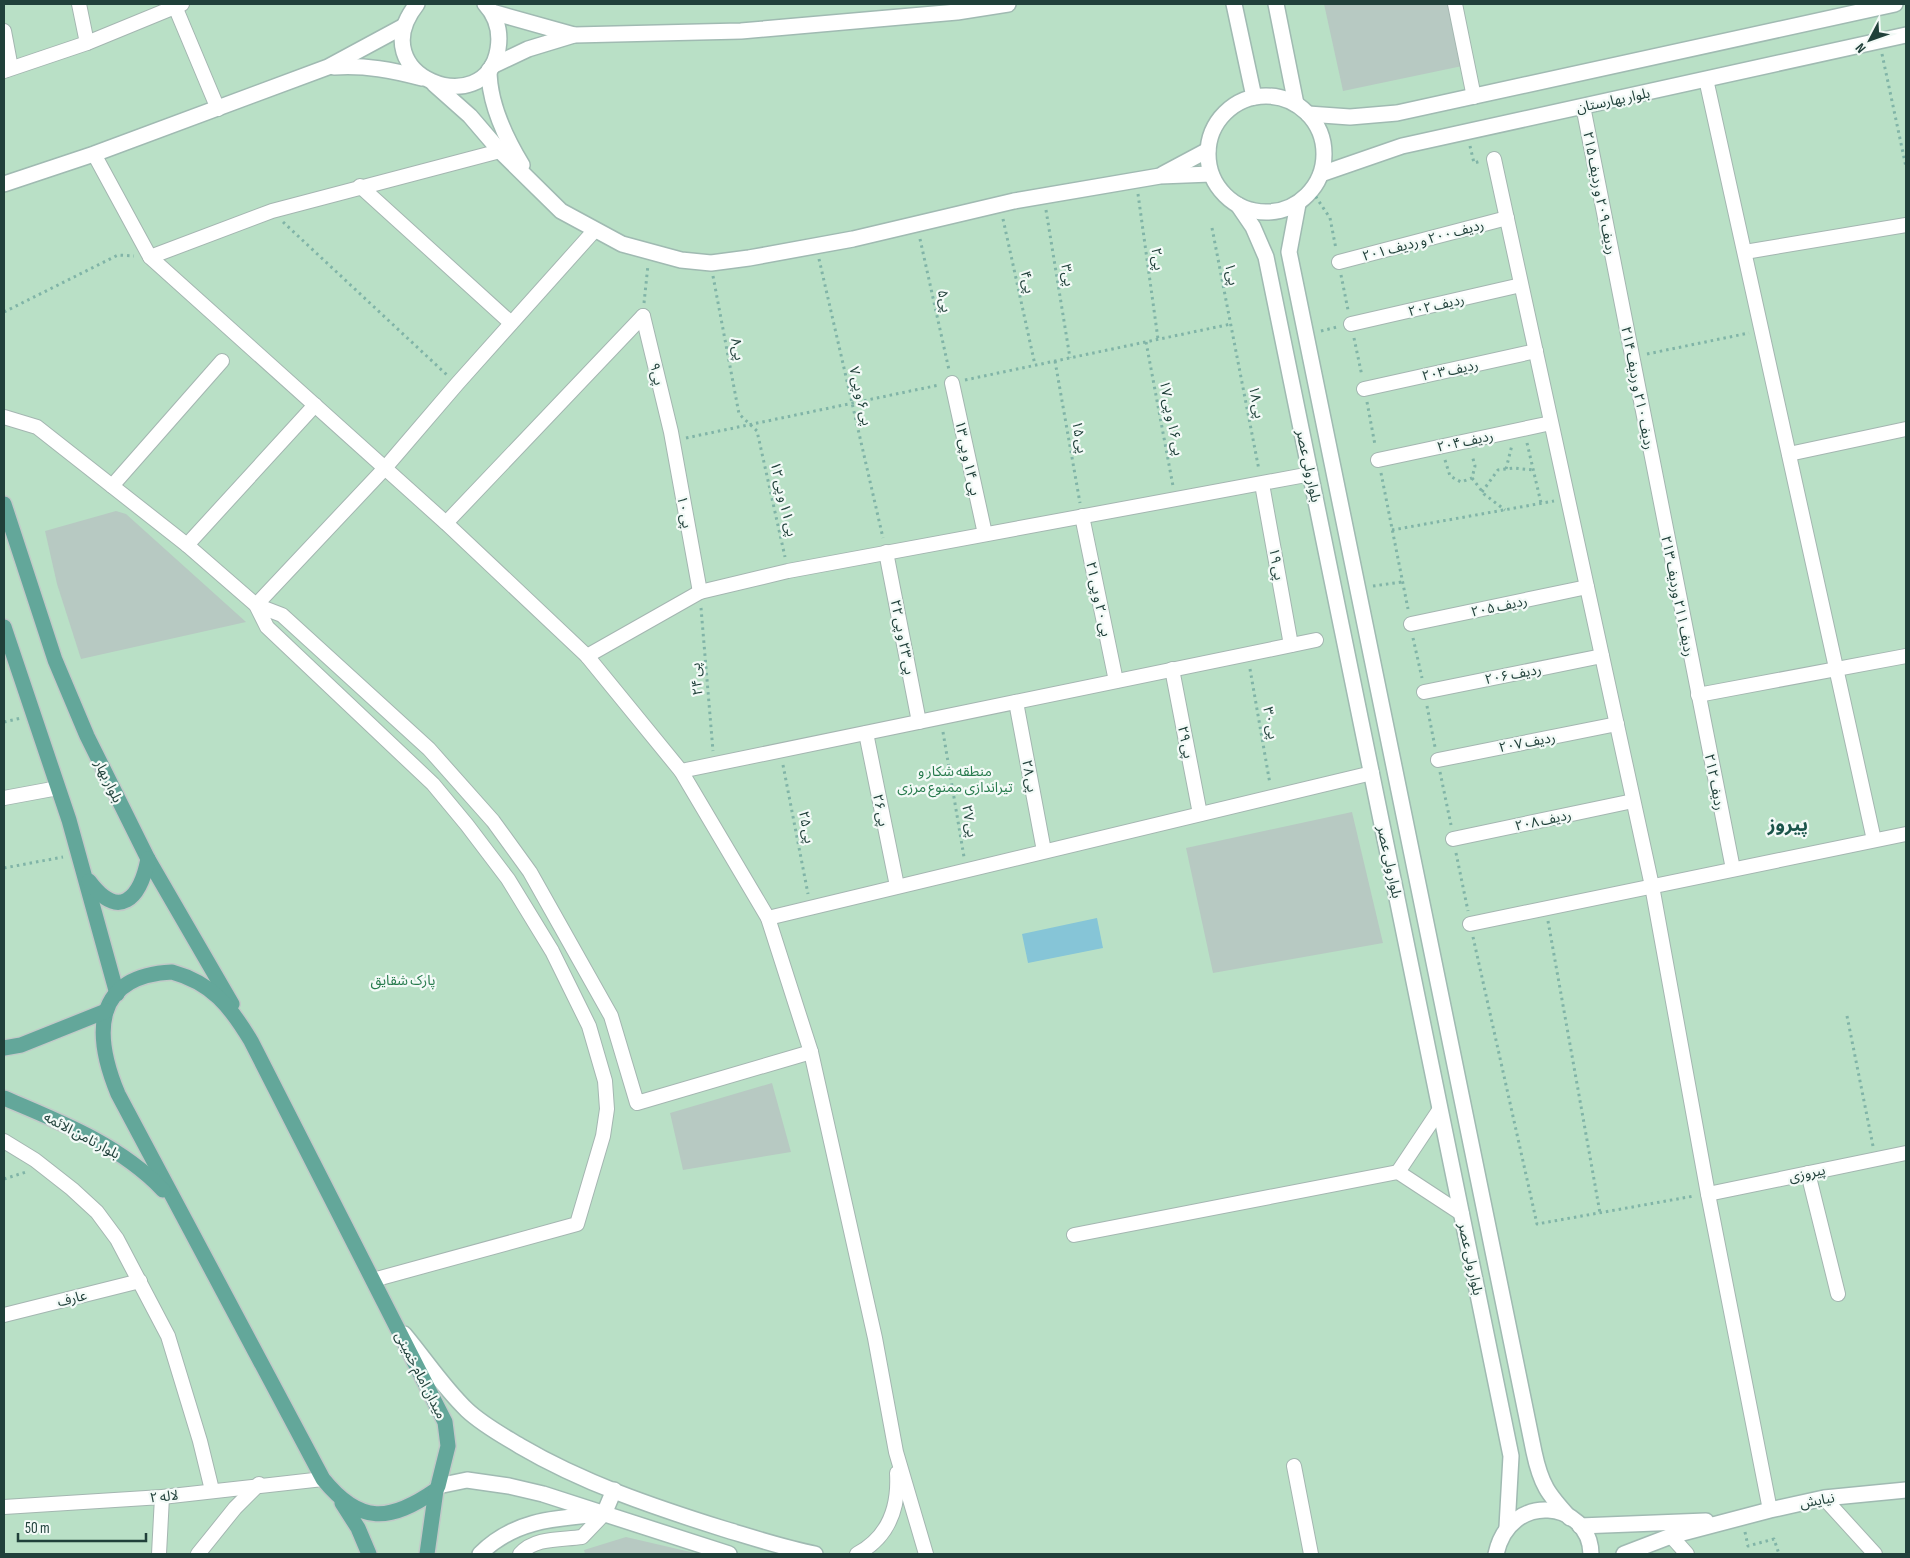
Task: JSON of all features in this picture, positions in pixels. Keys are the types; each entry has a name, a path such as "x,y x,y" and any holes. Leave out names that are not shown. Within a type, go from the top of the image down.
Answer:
{"main road":[{"name":"بلوار بهار","path":"4,504 55,660 98,760 148,859 204,954 251,1041"},
{"path":"4,627 79,855 116,994"},
{"path":"85,876 105,899 117,902 124,901 137,891 142,882 148,859"},
{"name":"میدان امام خمینی","path":"172,972 192,977 223,1001 251,1041 373,1280 445,1422 448,1446 437,1488 418,1503 392,1513 373,1514 354,1509 338,1498 323,1479 175,1203 111,1078 101,1032 106,1011 116,994 132,980 152,973 172,972"},
{"path":"4,1048 21,1044 106,1011"},
{"name":"بلوار ثامن الائمه","path":"4,1098 101,1143 133,1162 175,1203"},
{"path":"427,1554 437,1488"},
{"path":"338,1498 358,1528 369,1554"}],"street":[{"path":"79,4 87,43"},
{"path":"417,4 409,14 404,26 402,40 405,55 412,68 470,116 500,151 561,211 594,231 622,244 681,260 711,263 853,239 1000,204 1044,196 1160,176 1211,174"},
{"path":"490,68 528,49 574,35 741,31 957,12 1008,4"},
{"path":"1234,4 1254,97"},
{"path":"1276,4 1302,109 1320,132 1325,152 1321,174 1312,190 1298,204 1284,210 1268,213 1253,211 1238,205 1222,192 1211,174 1208,150 1215,126 1231,107 1254,97 1269,96 1302,109 1350,117 1397,113 1895,4"},
{"path":"1455,4 1474,97"},
{"path":"4,31 8,69 87,43 177,5 218,109"},
{"path":"328,67 360,65 382,67 428,81 458,87 480,78 490,68 498,53 500,39 498,25 488,8"},
{"path":"488,8 574,35"},
{"path":"4,184 94,154 328,67 404,26"},
{"name":"بلوار بهارستان","path":"1321,174 1402,146 1906,35"},
{"path":"490,68 488,84 509,143 534,186"},
{"path":"1706,79 1874,840"},
{"name":"ردیف ۲۰۹ و ردیف ۲۱۵","path":"1583,106 1616,280"},
{"path":"1160,176 1208,150"},
{"path":"150,258 272,211 360,186 500,151"},
{"path":"94,154 150,258 446,523 587,656 681,771 768,918 810,1052 876,1338 896,1452 926,1554"},
{"path":"1494,159 1652,886 1708,1194 1770,1510"},
{"path":"360,186 511,323"},
{"name":"بلوار ولی عصر","path":"1298,204 1289,252 1538,1473 1548,1495 1575,1522"},
{"name":"بلوار ولی عصر","path":"1238,205 1253,227 1266,258 1462,1214 1511,1456 1507,1527"},
{"name":"ردیف ۲۰۰ و ردیف ۲۰۱","path":"1339,262 1507,218"},
{"path":"1745,252 1906,225"},
{"path":"256,605 385,468 457,384 594,231"},
{"name":"ردیف ۲۱۰ و ردیف ۲۱۴","path":"1616,280 1659,497"},
{"name":"ردیف ۲۰۲","path":"1351,324 1521,285"},
{"path":"446,523 643,316"},
{"name":"پی۹","path":"643,316 671,432"},
{"name":"ردیف ۲۰۳","path":"1364,389 1536,351"},
{"path":"112,486 222,361"},
{"name":"پی ۱۴ و پی ۱۳","path":"952,383 985,534"},
{"path":"187,546 315,405"},
{"path":"4,417 37,427 187,546 256,605 282,615 429,750 493,821 530,872 611,1016 636,1103 810,1052"},
{"name":"ردیف ۲۰۴","path":"1378,460 1551,423"},
{"path":"1789,454 1906,429"},
{"name":"پی ۱۰","path":"671,432 700,592"},
{"path":"587,656 700,592 788,570 1311,474"},
{"name":"پی ۱۹","path":"1262,484 1291,645"},
{"name":"ردیف ۲۱۱ وردیف ۲۱۳","path":"1659,497 1698,695"},
{"name":"پی ۲۰ و پی ۲۱","path":"1082,516 1116,681"},
{"name":"پی ۲۳ و پی ۲۲","path":"886,552 919,722"},
{"name":"ردیف ۲۰۵","path":"1411,624 1587,587"},
{"path":"256,605 267,627 433,784 502,871 552,951 589,1026 605,1080 607,1109 603,1136 577,1224 373,1280"},
{"path":"681,771 1316,640"},
{"name":"ردیف ۲۰۶","path":"1424,692 1602,656"},
{"path":"1698,695 1906,656"},
{"name":"پی ۲۹","path":"1172,670 1200,814"},
{"name":"ردیف ۲۱۲","path":"1698,695 1733,869"},
{"name":"پی ۲۸","path":"1016,702 1044,851"},
{"name":"ردیف ۲۰۷","path":"1438,760 1617,724"},
{"name":"پی ۲۶","path":"866,733 897,886"},
{"path":"768,918 1372,773"},
{"path":"4,798 58,788"},
{"name":"ردیف ۲۰۸","path":"1453,839 1633,801"},
{"path":"1470,924 1906,834"},
{"path":"1398,1172 1440,1109"},
{"path":"4,1141 43,1167 97,1212 117,1239 168,1336 200,1441 212,1490"},
{"name":"پیروزی","path":"1708,1194 1906,1153"},
{"path":"1074,1235 1398,1172 1462,1214"},
{"path":"1808,1172 1838,1294"},
{"name":"عارف","path":"4,1315 140,1281"},
{"path":"395,1323 467,1410 492,1430 546,1461 682,1516 787,1548 815,1554"},
{"path":"857,1554 873,1544 885,1531 893,1516 897,1499 896,1452"},
{"path":"1294,1466 1311,1554"},
{"name":"لاله ۲","path":"4,1507 162,1497 259,1484 323,1479"},
{"path":"437,1488 467,1480 509,1486 543,1494 725,1554"},
{"path":"198,1554 236,1508 259,1484"},
{"path":"520,1554 530,1545 540,1541 582,1538 604,1514 614,1490"},
{"name":"نیایش","path":"1736,1518 1824,1498 1906,1490"},
{"path":"158,1554 162,1497"},
{"path":"1824,1498 1875,1554"},
{"path":"1496,1554 1499,1540 1507,1527 1520,1516 1536,1510 1554,1511 1575,1522 1587,1538 1591,1554"},
{"path":"480,1554 504,1535 540,1521 604,1514"},
{"path":"1575,1522 1736,1518"},
{"path":"1624,1554 1671,1536 1736,1518"},
{"path":"1671,1536 1687,1554"}],"path":[{"path":"1880,41 1906,167"},
{"path":"1467,132 1474,163 1494,159"},
{"name":"پی۲","path":"1136,181 1158,340"},
{"path":"1312,190 1330,218 1470,924 1537,1224 1708,1194"},
{"name":"پی۳","path":"1044,196 1070,358"},
{"name":"پی۴","path":"1000,204 1035,365"},
{"path":"272,211 457,384"},
{"name":"پی۵","path":"917,224 952,383"},
{"name":"پی۱","path":"1212,228 1231,324"},
{"name":"پی ۶ و پی ۷","path":"815,244 886,552"},
{"path":"643,316 649,252"},
{"path":"4,312 118,256 150,258"},
{"name":"پی۸","path":"711,263 739,414 757,432"},
{"name":"پی ۱۸","path":"1231,324 1262,484"},
{"path":"1306,334 1351,324"},
{"path":"1632,358 1762,331"},
{"name":"پی ۱۶ و پی ۱۷","path":"1146,342 1176,499"},
{"name":"پی ۱۵","path":"1056,361 1082,516"},
{"path":"1524,429 1541,503"},
{"name":"پی ۱۱ و پی ۱۲","path":"757,432 788,570"},
{"path":"1506,469 1512,445"},
{"path":"1472,454 1475,466 1472,478 1482,492 1505,510"},
{"path":"1445,459 1447,469 1454,480 1461,482 1472,478"},
{"path":"1482,492 1498,470 1533,470"},
{"path":"1392,530 1568,498"},
{"path":"1358,588 1402,582"},
{"name":"پی ۲۴","path":"700,592 714,764"},
{"name":"پی ۳۰","path":"1247,654 1272,796"},
{"name":"پی ۲۷","path":"941,717 967,870"},
{"name":"پی ۲۵","path":"781,750 811,907"},
{"path":"4,868 79,855"},
{"path":"1546,908 1600,1213"},
{"path":"1847,1016 1876,1158"},
{"path":"4,1179 43,1167"},
{"path":"1736,1518 1748,1546 1774,1540 1779,1554"}],"green space":[{"name":"منطقه شکار و تیراندازی ممنوع مرزی","path":"4,4 1906,4 1906,1554 4,1554"}],"water":[{"path":"1097,918 1103,948 1028,963 1022,934"}],"building":[{"path":"1324,4 1453,4 1467,65 1343,91"},
{"path":"116,511 126,514 246,622 81,659 57,584 45,531"},
{"path":"1352,812 1383,943 1213,973 1186,848"},
{"path":"772,1083 791,1152 683,1170 670,1113"},
{"path":"626,1537 699,1554 585,1554 584,1550"}],"district":[{"name":"پیروز","path":"1788,824"}],"park label":[{"name":"پارک شقایق","path":"403,980"}]}
